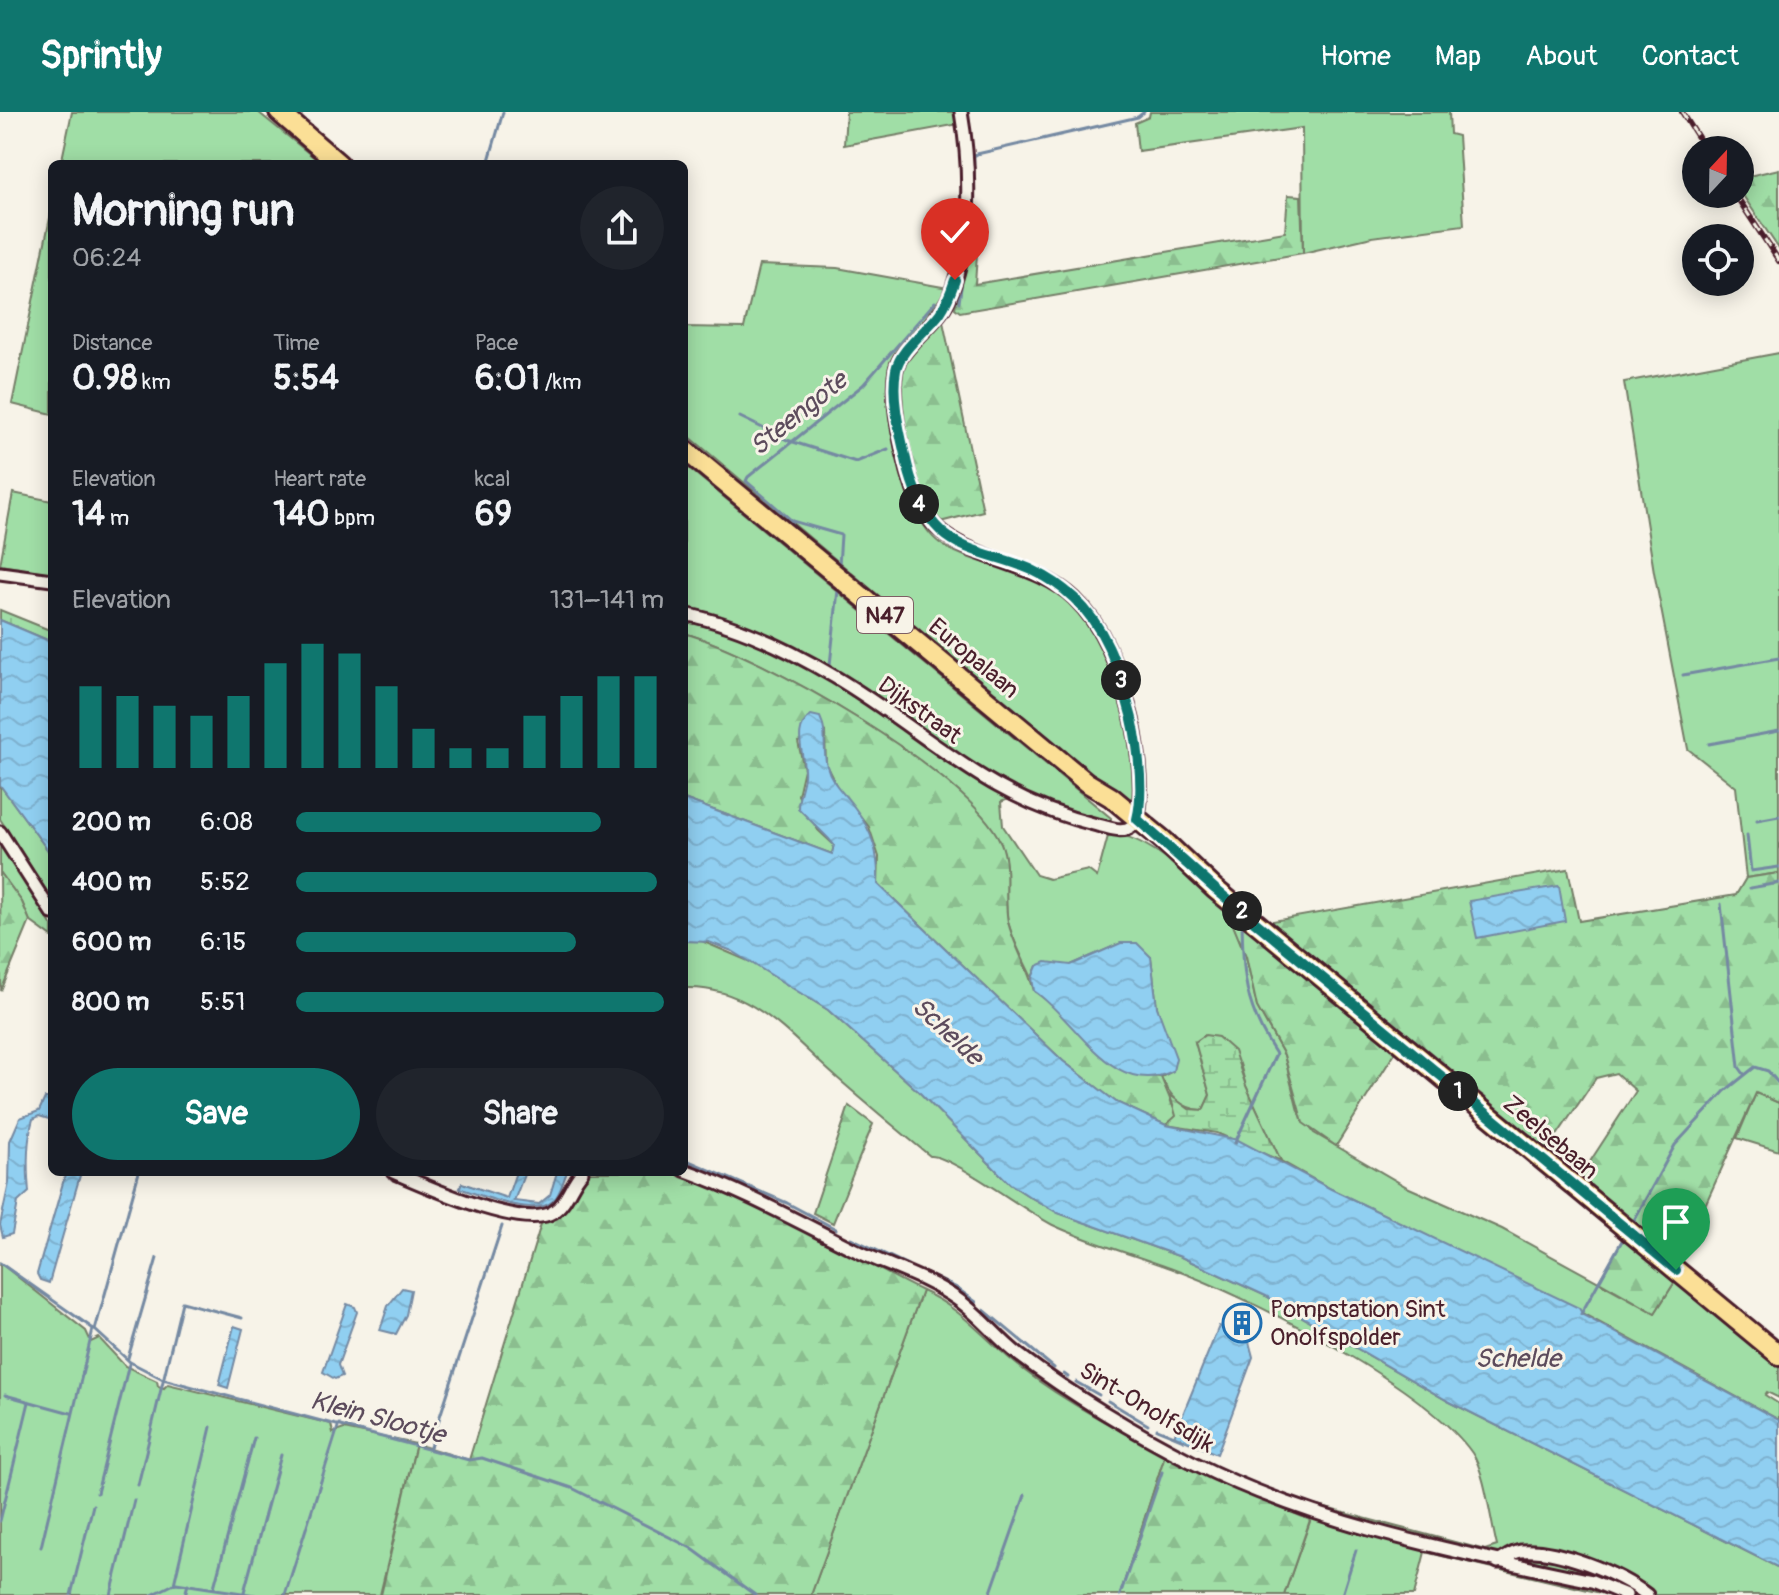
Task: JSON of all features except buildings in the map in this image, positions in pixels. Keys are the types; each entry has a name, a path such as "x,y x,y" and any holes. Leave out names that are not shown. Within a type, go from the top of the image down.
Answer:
{"main road":[{"path":"279,112 334,160"},
{"path":"290,112 344,160"},
{"name":"Europalaan","path":"688,452 1086,782"},
{"name":"Zeelsebaan","path":"1086,782 1779,1355"}],"street":[{"path":"961,112 968,150 967,194 955,280 941,312 899,361 895,373 899,428 910,481 925,514 945,536 1044,578 1072,596 1094,620 1113,652 1135,727 1134,822"},
{"path":"0,573 48,579"},
{"name":"Dijkstraat","path":"688,615 754,637 833,676 991,785 1086,822 1122,830 1134,822"},
{"path":"0,832 48,907"},
{"name":"Sint-Onolfsdijk","path":"688,1172 783,1211 853,1249 928,1282 966,1306 1018,1354 1077,1394 1192,1462 1261,1494 1339,1522 1498,1562 1592,1581 1626,1595"},
{"path":"404,1176 489,1208 539,1216 558,1208 579,1176"},
{"path":"1498,1562 1524,1551 1578,1561 1607,1570 1647,1595"}],"green space":[{"path":"72,112 258,112 317,160 62,160"},
{"path":"846,112 957,112 959,124 844,145"},
{"path":"1150,112 1449,112 1450,134 1458,136 1464,225 1372,237 1303,253 1302,128 1138,151 1135,123 1149,117"},
{"path":"1779,169 1779,249 1751,208 1754,208 1754,175"},
{"path":"1288,195 1301,196 1303,253 960,312 955,308 965,254 977,254 975,284 1285,232"},
{"path":"48,228 48,413 12,404"},
{"path":"759,265 837,268 948,288 889,366 893,436 907,490 929,533 944,546 1035,580 1063,596 1085,618 1102,644 1124,704 1130,736 1134,799 1120,797 1085,769 688,435 688,327 744,328"},
{"path":"941,312 983,511 932,524 908,466 901,424 899,361"},
{"path":"1779,353 1779,873 1746,878 1736,787 1688,749 1654,572 1624,382"},
{"path":"688,467 1111,818 1111,822 1100,825 1016,796 1001,802 1003,826 1036,875 1049,879 1088,870 1097,877 1108,836 1122,836 1138,841 1176,865 1238,917 1233,925 1246,956 1257,1007 1284,1055 1298,1111 1314,1133 1407,1187 1502,1229 1655,1313 1676,1280 1779,1364 1779,1398 1767,1392 1765,1395 1779,1404 1779,1420 1543,1292 1331,1189 1281,1161 1246,1086 1240,1064 1195,1042 1210,1095 1203,1110 1182,1104 1172,1096 1161,1077 1173,1071 1157,1007 1151,957 1121,943 1071,965 1037,966 1032,978 1008,921 1003,851 980,814 948,782 858,719 809,690 718,645 688,634"},
{"path":"13,493 48,500 48,572 0,565"},
{"path":"0,610 48,629 48,640 0,620"},
{"path":"688,634 761,665 859,719 949,783 982,814 1004,852 1008,922 1034,991 1066,1018 1103,1057 1137,1073 1161,1077 1177,1116 1166,1125 1116,1102 1063,1061 878,884 879,857 869,827 837,787 826,765 825,732 798,742 804,769 798,795 818,830 834,845 832,854 688,800"},
{"path":"0,785 48,851 48,893 0,819"},
{"path":"0,842 48,920 48,934 30,921 22,902 0,872"},
{"path":"1568,869 1579,921 1736,895 1746,878 1779,873 1779,1103 1756,1093 1681,1258 1578,1180 1636,1091 1616,1073 1596,1078 1545,1153 1267,922"},
{"path":"0,872 22,902 30,921 1,991"},
{"path":"1238,917 1401,1043 1336,1146 1303,1123 1284,1055 1257,1007 1246,956 1233,924"},
{"path":"697,939 753,963 828,1010 918,1091 1010,1184 1030,1197 1059,1213 1181,1257 1266,1296 1448,1401 1779,1568 1779,1595 1609,1595 1425,1552 1414,1595 1284,1595 1313,1513 1307,1503 1485,1550 1497,1546 1484,1484 1472,1453 1449,1427 1417,1400 1335,1347 1208,1283 1055,1226 954,1164 930,1156 767,1016 729,995 708,989 688,988 688,940"},
{"path":"1205,1035 1218,1037 1234,1051 1246,1086 1281,1161 1217,1133 1166,1125 1176,1116 1170,1095 1189,1109 1203,1110 1210,1095 1195,1042"},
{"path":"1756,1093 1779,1103 1779,1151 1737,1138"},
{"path":"849,1106 873,1124 833,1223 813,1213"},
{"path":"585,1176 687,1176 770,1212 922,1291 811,1595 381,1595 416,1444 469,1460 541,1224 553,1216"},
{"path":"1624,1238 1676,1280 1655,1313 1599,1281"},
{"path":"0,1263 86,1331 91,1342 99,1338 125,1366 157,1381 158,1386 164,1388 168,1384 331,1424 333,1433 344,1429 416,1444 380,1595 0,1595"},
{"path":"922,1291 958,1313 1046,1386 1165,1455 1120,1595 811,1595"},
{"path":"1165,1455 1216,1481 1310,1520 1284,1595 1120,1595"}],"water":[{"path":"0,620 48,640 48,851 0,785"},
{"name":"Schelde","path":"811,715 820,717 829,772 870,835 876,853 878,884 1063,1061 1116,1102 1166,1125 1238,1140 1331,1189 1579,1308 1583,1315 1779,1420 1779,1568 1448,1401 1266,1296 1181,1257 1058,1213 1030,1197 1010,1184 918,1091 828,1010 732,951 709,942 688,941 688,800 832,854 834,845 798,808 804,776 800,736"},
{"path":"1559,886 1565,921 1477,938 1469,901"},
{"path":"1121,943 1137,943 1151,957 1157,1007 1176,1058 1173,1071 1151,1077 1131,1075 1113,1066 1034,991 1032,978 1037,966 1046,962 1071,965"},
{"path":"45,1098 48,1098 48,1119 39,1116 33,1119 28,1155 29,1192 18,1202 12,1234 3,1237 0,1225 9,1183 10,1141 20,1118 39,1111"},
{"path":"65,1176 80,1176 49,1283 40,1280 37,1274"},
{"path":"515,1176 523,1176 514,1201 539,1204 550,1195 556,1176 565,1176 558,1195 545,1206 507,1204 459,1188 462,1183 507,1198"},
{"path":"402,1288 411,1290 406,1315 396,1334 380,1330 388,1306"},
{"path":"347,1304 355,1307 357,1312 338,1365 342,1376 335,1379 323,1372"},
{"path":"234,1326 243,1329 228,1388 219,1385"},
{"path":"1219,1326 1248,1338 1253,1357 1217,1454 1174,1436"}],"waterway":[{"path":"489,160 503,112"},
{"name":"Steengote","path":"973,204 974,156 977,154 1138,117 1144,112"},
{"name":"Steengote","path":"959,302 963,274"},
{"name":"Steengote","path":"839,566 841,535 792,521 746,481 863,385 935,302"},
{"path":"740,417 787,440 856,462 888,449"},
{"name":"Steengote","path":"830,665 838,590"},
{"path":"1683,675 1779,658"},
{"path":"1709,744 1779,731"},
{"path":"1757,820 1779,816"},
{"path":"1747,835 1751,871 1779,867"},
{"path":"1750,888 1779,883"},
{"path":"1721,904 1739,1067 1744,1074"},
{"path":"1235,1143 1276,1054 1257,1021 1247,990 1242,919"},
{"path":"1632,1224 1675,1145 1725,1091 1755,1067 1768,1071 1779,1084"},
{"path":"688,1161 787,1203 836,1229"},
{"path":"95,1330 138,1176"},
{"path":"430,1447 502,1226"},
{"path":"1581,1314 1624,1237"},
{"path":"851,1238 908,1265"},
{"path":"128,1358 157,1258"},
{"name":"Klein Slootje","path":"0,1263 95,1330 130,1362 163,1379 469,1460 482,1458 572,1488 691,1548 755,1595"},
{"path":"923,1272 955,1287 976,1302"},
{"path":"138,1485 182,1302 242,1318"},
{"path":"984,1310 1054,1368"},
{"path":"41,1547 93,1329"},
{"path":"97,1493 129,1364"},
{"path":"1064,1374 1068,1377"},
{"path":"1076,1382 1099,1395"},
{"path":"5,1395 71,1413"},
{"path":"1108,1401 1148,1425"},
{"path":"0,1521 29,1402"},
{"path":"285,1595 339,1424"},
{"path":"174,1584 211,1427"},
{"path":"1157,1429 1184,1440"},
{"path":"214,1587 254,1438"},
{"path":"244,1592 281,1455"},
{"path":"1120,1595 1162,1472"},
{"path":"990,1595 1025,1495"},
{"path":"111,1595 134,1500"},
{"path":"71,1595 93,1505"},
{"path":"1342,1595 1356,1550"},
{"path":"152,1595 176,1583 255,1595"},
{"path":"185,1595 188,1584"}],"railway":[{"path":"1682,112 1697,136"},
{"path":"1744,208 1779,261"}],"place":[{"name":"Pompstation Sint Onolfspolder","path":"1242,1323"}],"route":[{"path":"955,280 941,312 899,361 895,373 899,428 910,481 919,504 932,524 945,536 1044,578 1072,596 1094,620 1113,652 1135,727 1137,819 1163,840 1183,863 1676,1270"}]}
